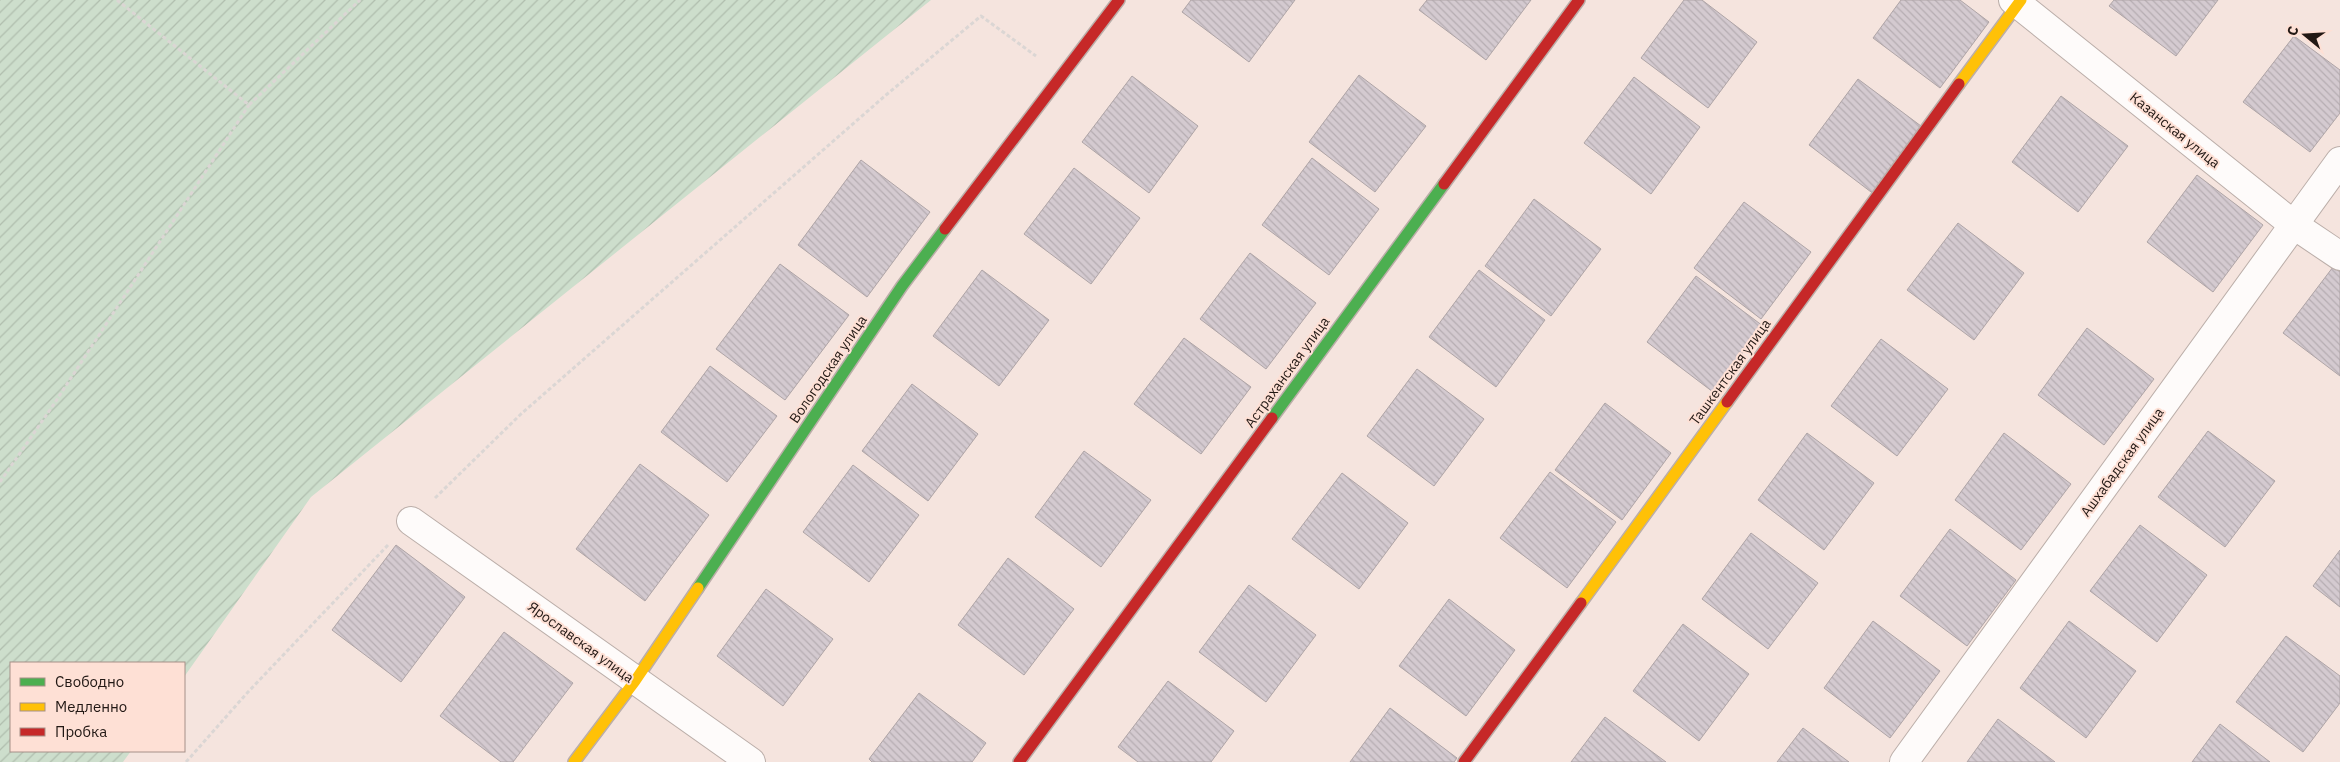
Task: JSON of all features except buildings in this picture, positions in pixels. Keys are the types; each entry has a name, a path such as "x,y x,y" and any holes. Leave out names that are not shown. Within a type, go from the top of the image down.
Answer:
{"street":[{"name":"Вологодская улица","path":"574,762 635,681 902,286 1119,0"},
{"name":"Астраханская улица","path":"1019,762 1579,0"},
{"name":"Казанская улица","path":"2017,1 2294,225 2340,256"},
{"name":"Ташкентская улица","path":"1464,762 2017,1"},
{"name":"Ашхабадская улица","path":"1904,762 2340,161"},
{"name":"Ярославская улица","path":"411,521 751,762"}],"path":[{"path":"117,0 249,105"},
{"path":"0,482 54,404 249,105 360,0"},
{"path":"186,762 248,692 411,521 522,414 886,95 980,16 1062,75"}],"green space":[{"path":"0,0 931,0 311,497 185,676 185,662 10,662 10,752 130,752 123,762 0,762"}],"traffic: fast":[{"path":"1272,418 1444,184"},
{"path":"698,588 902,286 945,229"}],"traffic: slow":[{"path":"1959,84 2021,0"},
{"path":"1581,603 1727,402"},
{"path":"574,762 635,681 698,588"}],"traffic: jam":[{"path":"945,229 1119,0"},
{"path":"1444,184 1579,0"},
{"path":"1727,402 1959,84"},
{"path":"1019,762 1272,418"},
{"path":"1464,762 1581,603"}]}
